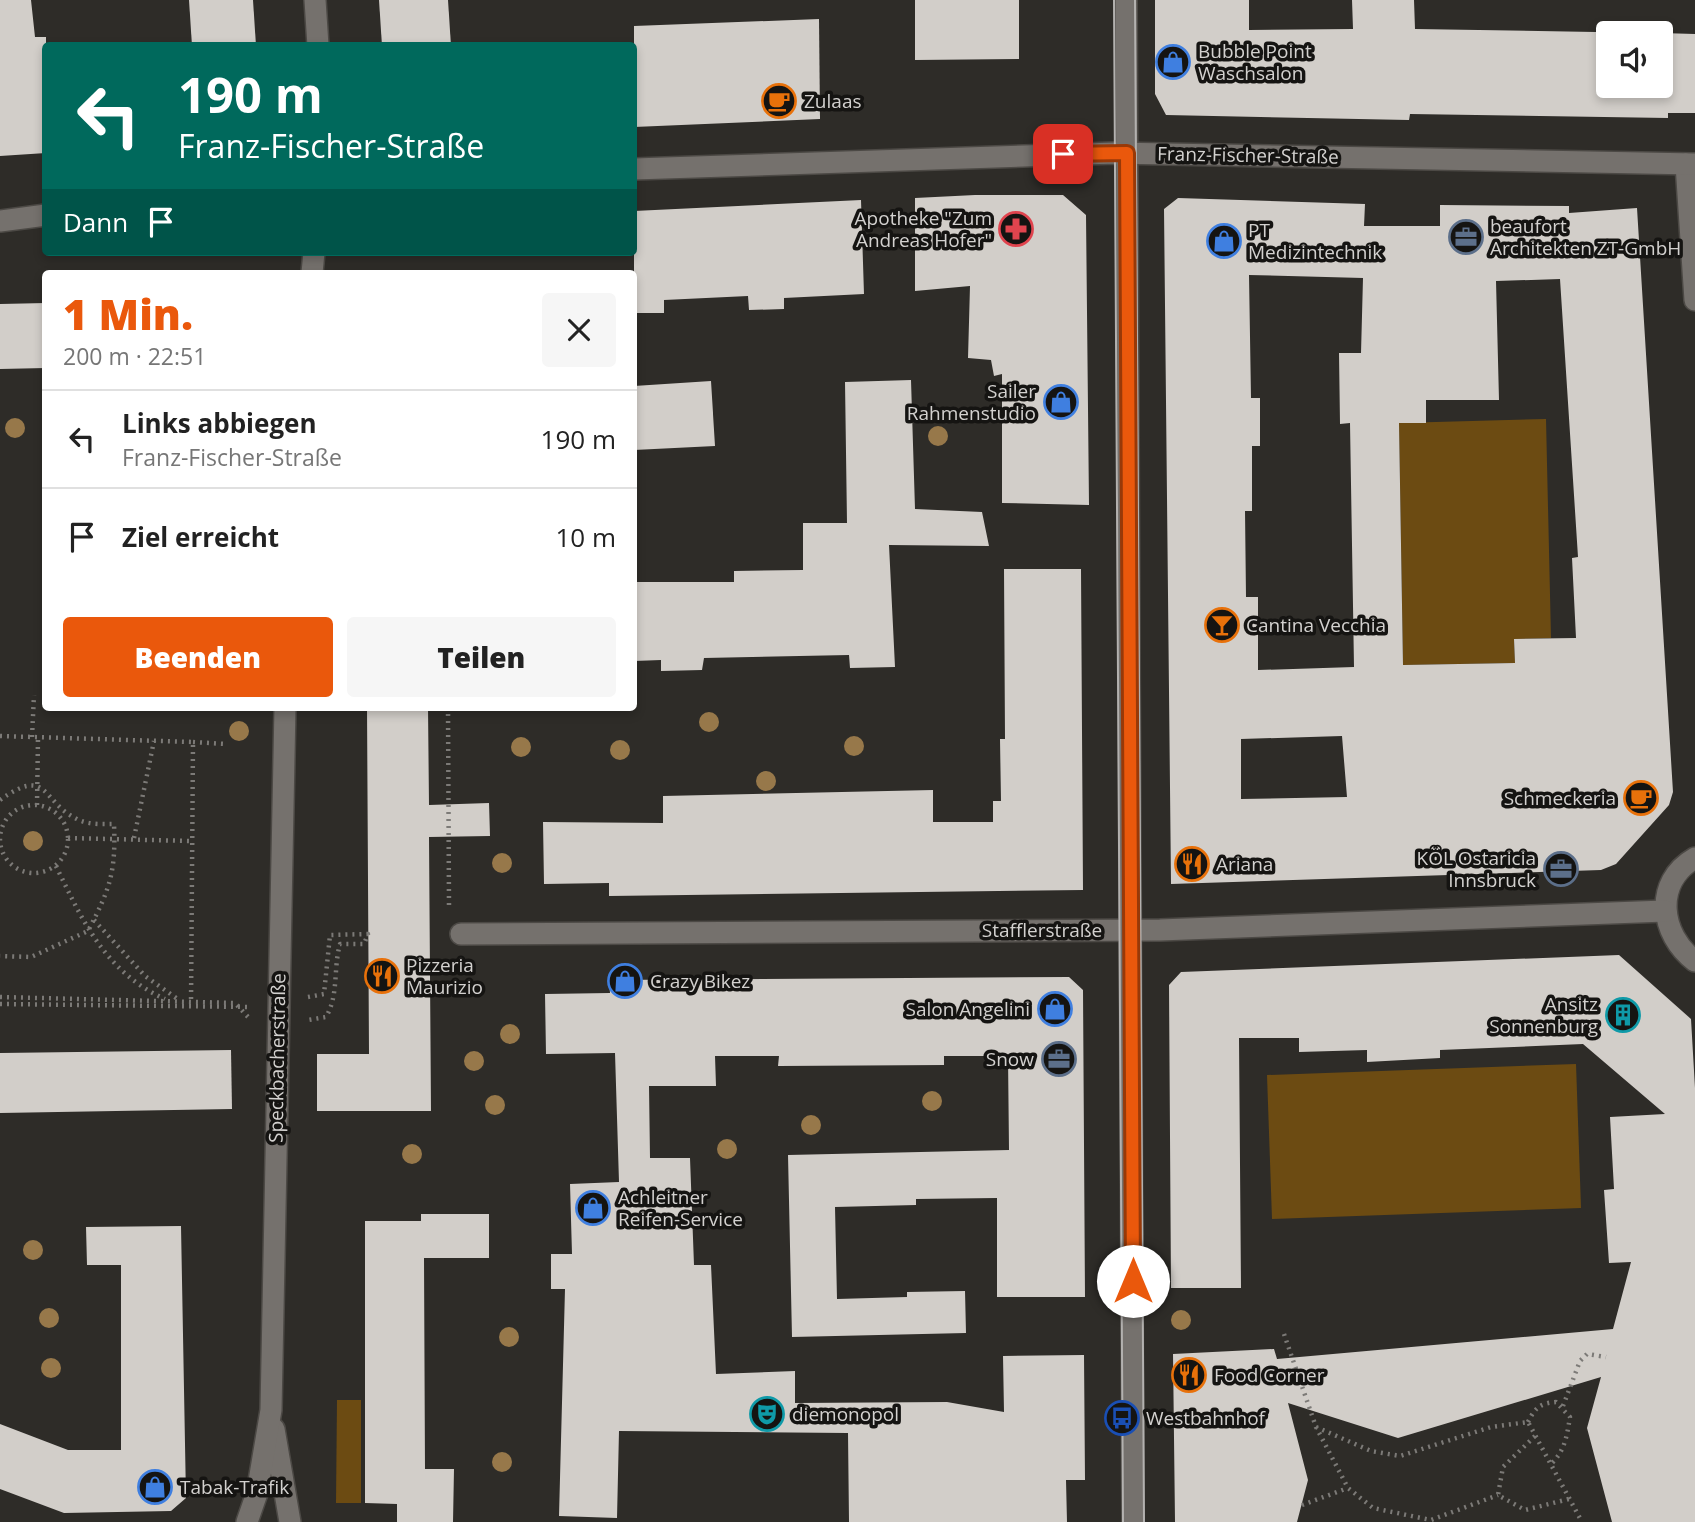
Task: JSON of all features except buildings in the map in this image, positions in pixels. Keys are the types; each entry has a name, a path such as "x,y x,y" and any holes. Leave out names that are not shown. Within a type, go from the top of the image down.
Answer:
{"street":[{"path":"315,0 318,42"},
{"path":"1126,0 1133,1522"},
{"name":"Franz-Fischer-Straße","path":"637,169 1127,153 1690,164"},
{"path":"1690,164 1695,300"},
{"path":"0,221 42,216"},
{"name":"Speckbacherstraße","path":"247,1522 257,1493 271,1409 285,711"},
{"path":"1695,858 1675,875 1667,892 1665,911 1668,930 1679,948 1695,961"},
{"name":"Stafflerstraße","path":"461,934 1132,929 1665,911"},
{"name":"Speckbacherstraße","path":"271,1409 290,1522"}],"path":[{"path":"32,737 34,695"},
{"path":"448,711 449,889"},
{"path":"0,736 226,744"},
{"path":"37,805 38,737"},
{"path":"134,838 154,741"},
{"path":"191,1004 193,743"},
{"path":"0,800 14,790 37,786 46,790 76,819 93,824 114,824 115,838 113,875 88,931 31,957 0,956"},
{"path":"37,805 55,812 62,819 68,838 63,858 56,866 36,873 16,868 2,852 1,831 5,822 18,809 37,805"},
{"path":"68,838 191,841"},
{"path":"56,866 88,931 137,983 172,1001 191,1004"},
{"path":"94,920 145,976 167,995 191,1004"},
{"path":"0,1004 235,1003 250,1019 278,1012 324,994 330,935 368,934 364,944 340,944 334,965 334,1003 326,1017 278,1012 240,1008"},
{"path":"0,997 182,1001"},
{"path":"1284,1334 1316,1427 1348,1488 1373,1508 1431,1520 1498,1495 1525,1510 1569,1499"},
{"path":"1563,1406 1580,1361 1587,1354 1606,1357"},
{"path":"1528,1422 1536,1408 1556,1402 1563,1406 1570,1417 1559,1456 1551,1464"},
{"path":"1316,1427 1370,1451 1400,1456 1490,1427 1528,1422"},
{"path":"1528,1422 1583,1522"},
{"path":"1498,1495 1503,1467 1535,1436"},
{"path":"1302,1504 1348,1488"}],"shaded area":[{"path":"1546,419 1551,638 1514,639 1515,663 1403,665 1399,423"},
{"path":"1576,1064 1581,1208 1272,1219 1267,1075"},
{"path":"337,1400 361,1400 361,1503 336,1503"}],"tram line":[{"path":"1114,0 1123,1522"},
{"path":"1135,0 1144,1522"}],"place":[{"name":"Bubble Point Waschsalon","path":"1173,62"},
{"name":"Zulaas","path":"779,101"},
{"name":"Apotheke \"Zum Andreas Hofer\"","path":"1016,229"},
{"name":"beaufort Architekten ZT-GmbH","path":"1466,237"},
{"name":"PT Medizintechnik","path":"1224,241"},
{"name":"Sailer Rahmenstudio","path":"1061,402"},
{"name":"Cantina Vecchia","path":"1222,625"},
{"name":"Schmeckeria","path":"1641,798"},
{"name":"Ariana","path":"1192,864"},
{"name":"KÖL Ostaricia Innsbruck","path":"1561,869"},
{"name":"Pizzeria Maurizio","path":"382,976"},
{"name":"Crazy Bikez","path":"625,981"},
{"name":"Salon Angelini","path":"1055,1009"},
{"name":"Ansitz Sonnenburg","path":"1623,1015"},
{"name":"Snow","path":"1059,1059"},
{"name":"Achleitner Reifen-Service","path":"593,1208"},
{"name":"Food Corner","path":"1189,1375"},
{"name":"diemonopol","path":"767,1414"},
{"name":"Westbahnhof","path":"1122,1418"},
{"name":"Tabak-Trafik","path":"155,1487"}],"route":[{"path":"1063,154 1127,153 1133,1281"}]}
